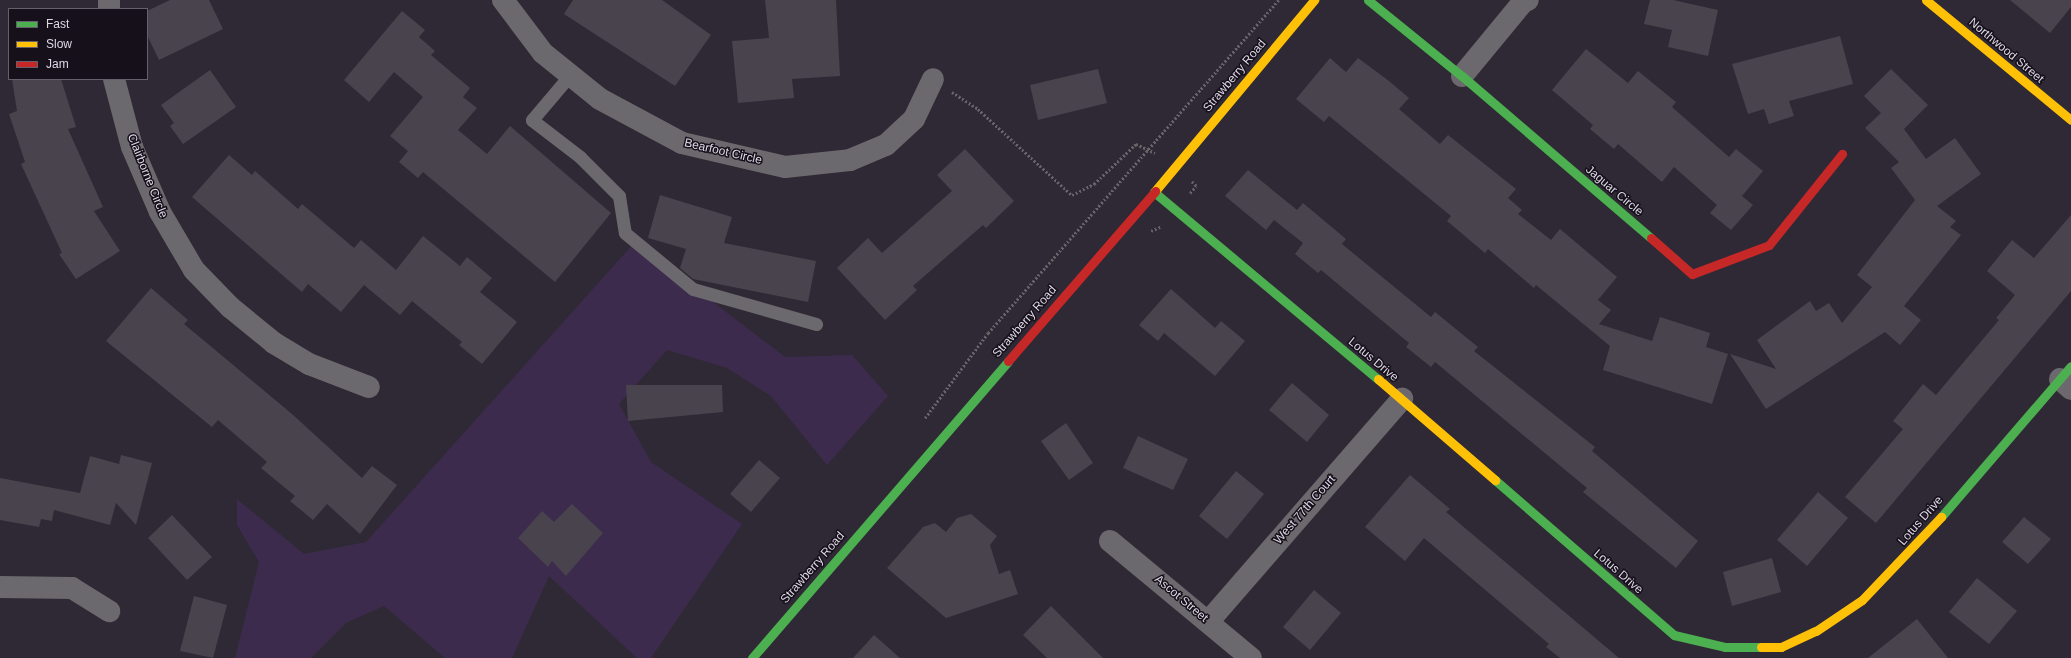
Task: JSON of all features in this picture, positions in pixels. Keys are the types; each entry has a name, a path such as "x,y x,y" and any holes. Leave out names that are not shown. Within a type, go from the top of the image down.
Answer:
{"street":[{"name":"Bearfoot Circle","path":"503,0 543,53 600,99 682,143 785,167 850,160 886,145 914,119 933,79"},
{"name":"Strawberry Road","path":"752,658 1154,192 1314,0"},
{"name":"Jaguar Circle","path":"1368,0 1462,76 1692,274 1769,245 1842,154"},
{"path":"1462,76 1523,2 1528,0"},
{"name":"Northwood Street","path":"1926,0 2071,120"},
{"name":"Clairborne Circle","path":"114,80 132,147 156,205 194,270 230,307 274,343 310,364 369,387"},
{"name":"Lotus Drive","path":"1154,192 1402,399 1674,635 1725,647 1781,647 1816,631 1862,600 1912,550 2067,378"},
{"name":"West 77th Court","path":"1208,622 1402,399"},
{"name":"Ascot Street","path":"1110,541 1251,658"},
{"path":"0,587 72,588 109,611"}],"lane":[{"path":"570,75 532,120 580,157 619,196 625,233 693,289 816,324"}],"path":[{"path":"924,421 988,333 1151,149 1278,0"},
{"path":"933,79 978,109 1072,195 1094,184 1136,144 1151,149"}],"shaded area":[{"path":"635,242 785,357 852,355 888,396 827,465 771,396 727,368 667,350 619,404 651,462 742,524 651,658 637,658 549,576 512,658 445,658 384,606 346,623 311,658 235,658 259,562 237,525 237,499 304,554 366,542"}],"building":[{"path":"170,0 209,0 223,29 159,60 148,37 148,11"},
{"path":"573,0 662,0 711,35 675,86 564,14"},
{"path":"765,0 836,0 840,76 792,79 794,98 738,103 732,41 769,38"},
{"path":"1650,0 1673,0 1718,10 1708,56 1668,47 1672,30 1644,24"},
{"path":"2010,0 2071,0 2071,7 2050,33"},
{"path":"402,11 425,30 419,37 435,51 431,55 470,88 463,97 477,108 458,130 487,154 510,126 611,213 555,282 423,172 418,178 399,162 408,151 390,136 423,97 394,72 369,102 344,80"},
{"path":"1840,36 1853,84 1789,101 1794,116 1769,124 1764,109 1748,114 1732,64"},
{"path":"1586,49 1628,83 1638,71 1676,102 1672,107 1729,157 1736,149 1763,171 1742,196 1753,205 1731,230 1710,213 1717,205 1674,167 1662,182 1618,144 1614,149 1590,129 1593,125 1552,90"},
{"path":"1330,58 1346,72 1358,58 1389,81 1409,98 1399,109 1440,144 1448,135 1516,189 1508,198 1522,210 1518,214 1551,240 1560,229 1617,277 1598,300 1611,310 1599,324 1652,341 1660,317 1710,333 1706,347 1728,354 1712,404 1603,370 1610,346 1536,285 1534,288 1488,249 1485,253 1447,221 1451,216 1329,116 1324,122 1296,99"},
{"path":"1098,69 1107,103 1038,120 1030,85"},
{"path":"1891,69 1928,105 1904,129 1926,159 1955,138 1981,174 1937,206 1956,221 1950,227 1961,235 1904,306 1921,320 1900,345 1885,332 1766,409 1730,354 1776,369 1757,340 1810,301 1816,311 1829,303 1842,323 1872,287 1857,275 1915,200 1891,168 1899,162 1865,128 1881,113 1864,96"},
{"path":"210,70 236,107 183,144 170,126 174,123 161,105"},
{"path":"12,80 61,80 76,127 68,129 103,207 94,211 120,251 76,279 59,254 62,253 21,164 25,162 9,114 17,111"},
{"path":"965,149 1014,201 986,228 983,225 913,286 917,290 885,320 837,268 868,238 882,253 952,191 937,175"},
{"path":"229,155 252,175 255,171 298,209 302,204 354,248 361,240 396,270 423,236 460,266 467,257 492,278 480,292 517,322 482,364 459,345 462,342 412,301 400,315 364,285 341,312 308,284 302,292 192,197"},
{"path":"1248,170 1297,210 1303,203 1346,239 1342,244 1431,317 1435,312 1478,347 1474,351 1595,447 1592,451 1698,541 1676,568 1583,492 1587,488 1435,362 1431,367 1406,347 1409,343 1321,270 1318,273 1295,254 1303,243 1274,220 1266,230 1225,196"},
{"path":"660,195 732,217 724,243 816,261 808,302 693,279 680,268 686,249 648,238"},
{"path":"2071,215 2071,291 1876,523 1845,497 1903,429 1893,421 1923,384 1936,395 1999,320 1996,318 2015,295 1987,271 2012,240 2034,258"},
{"path":"151,288 188,320 184,324 292,414 362,478 372,466 397,485 360,534 327,504 313,520 290,501 295,496 261,468 267,462 218,420 212,427 106,341"},
{"path":"1171,289 1215,328 1221,321 1245,341 1215,376 1164,333 1158,341 1139,325"},
{"path":"1292,383 1329,415 1307,442 1269,410"},
{"path":"626,385 722,385 723,412 628,421"},
{"path":"1066,423 1093,463 1069,480 1041,441"},
{"path":"1138,436 1188,459 1173,490 1123,468"},
{"path":"121,455 152,463 136,525 116,503 110,525 54,510 52,521 41,519 39,527 0,520 0,478 80,493 90,456 119,464"},
{"path":"759,460 780,478 751,512 730,494"},
{"path":"1236,471 1264,494 1227,539 1199,516"},
{"path":"1410,475 1450,509 1446,512 1619,658 1560,658 1546,647 1549,644 1424,538 1405,561 1365,527"},
{"path":"1818,492 1848,518 1807,566 1777,540"},
{"path":"572,504 603,533 566,576 552,561 548,567 518,538 542,511 554,522"},
{"path":"971,514 997,536 990,545 999,574 1010,570 1018,594 946,618 887,568 923,527 935,523 946,532 957,518"},
{"path":"172,515 212,557 187,580 148,538"},
{"path":"2024,517 2051,539 2028,564 2002,542"},
{"path":"1772,558 1781,592 1732,606 1723,572"},
{"path":"1977,578 2017,611 1989,644 1949,612"},
{"path":"1314,590 1341,613 1310,650 1283,627"},
{"path":"194,596 227,605 213,658 180,651"},
{"path":"1051,606 1103,658 1047,658 1023,635"},
{"path":"1917,619 1948,658 1868,658"},
{"path":"874,635 900,658 853,658"}],"traffic: fast":[{"path":"1368,0 1462,76 1651,238"},
{"path":"1154,192 1378,379"},
{"path":"752,658 1008,361"},
{"path":"1941,517 2071,366"},
{"path":"1495,480 1674,635 1725,647 1761,647"}],"traffic: slow":[{"path":"1155,191 1314,0"},
{"path":"1926,0 2071,120"},
{"path":"1378,379 1495,480"},
{"path":"1761,647 1781,647 1816,631 1862,600 1941,517"}],"traffic: jam":[{"path":"1651,238 1692,274 1769,245 1842,154"},
{"path":"1008,361 1155,191"}]}
